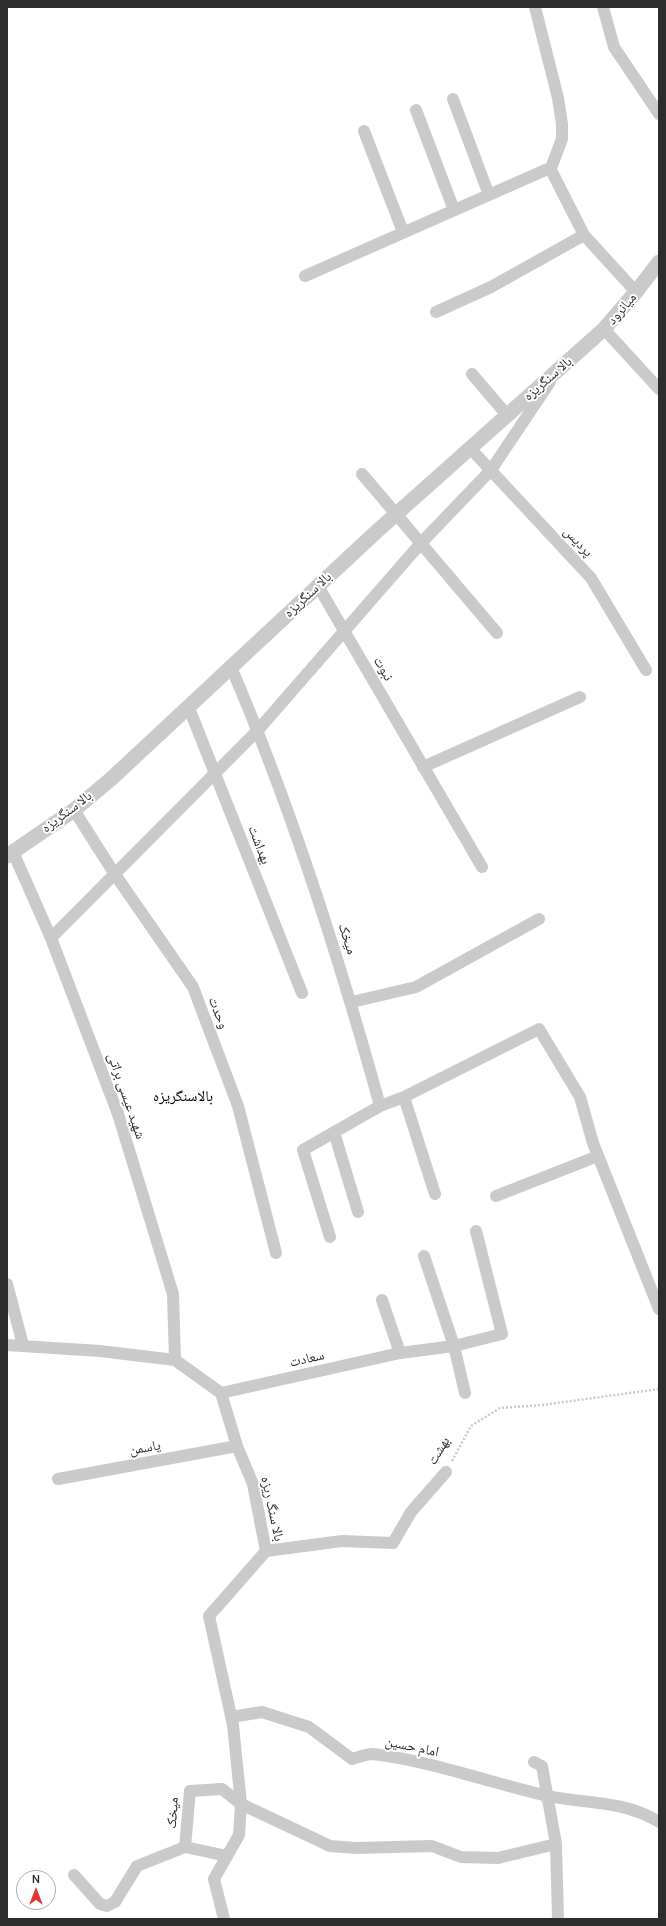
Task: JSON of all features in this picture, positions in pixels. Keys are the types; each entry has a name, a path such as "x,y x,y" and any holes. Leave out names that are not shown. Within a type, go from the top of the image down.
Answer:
{"street":[{"path":"305,276 551,168 562,139 562,124 558,98 535,7"},
{"path":"603,7 614,47 659,114"},
{"path":"453,99 489,195"},
{"path":"416,110 454,210"},
{"path":"364,131 404,232"},
{"path":"551,168 584,235 636,292"},
{"path":"436,312 491,287 584,235"},
{"name":"میانرود","path":"659,262 636,292 604,329 659,389"},
{"name":"بالا سنگریزه","path":"10,854 74,810 189,708 396,514 604,329"},
{"path":"51,938 258,730 421,543 491,470 556,372"},
{"path":"472,374 507,415"},
{"name":"پردیس","path":"470,448 591,578 646,670"},
{"path":"362,474 497,632"},
{"name":"نبوت","path":"318,586 482,867"},
{"name":"میخک","path":"231,667 258,730 306,862 352,1002 380,1106"},
{"path":"423,767 580,697"},
{"name":"بهداشت","path":"189,708 302,993"},
{"name":"وحدت","path":"74,810 114,873 193,987 238,1106 276,1253"},
{"name":"شهید عیسی براتی","path":"10,854 51,938 118,1114 173,1294 175,1360"},
{"path":"352,1002 416,987 539,919"},
{"path":"330,1237 303,1150 380,1106 404,1097 539,1029 580,1096 598,1156 659,1309"},
{"path":"404,1097 435,1194"},
{"path":"334,1132 358,1212"},
{"path":"496,1196 598,1156"},
{"name":"سعادت","path":"221,1394 400,1353 454,1346 502,1334 476,1231"},
{"path":"424,1256 454,1346 465,1393"},
{"path":"7,1284 23,1345"},
{"path":"382,1300 400,1353"},
{"path":"7,1345 100,1351 175,1360 221,1394"},
{"name":"بالا سنگ ریزه","path":"221,1394 237,1446 253,1484 266,1551 209,1616 231,1717 241,1804 239,1834 214,1879 224,1919"},
{"name":"یاسمن","path":"58,1479 237,1446"},
{"name":"بهشت","path":"266,1551 342,1541 393,1544 411,1512 446,1472"},
{"name":"امام حسین","path":"231,1717 262,1712 309,1727 352,1759 371,1754 429,1765 549,1796"},
{"path":"534,1762 542,1765 549,1796 556,1844 558,1919"},
{"name":"میخک","path":"185,1847 190,1791 222,1789 241,1804"},
{"path":"549,1796 615,1805 644,1813 659,1822"},
{"path":"241,1804 330,1846 356,1848 432,1846 461,1857 498,1858 556,1844"},
{"path":"74,1875 100,1904 107,1906 115,1902 137,1866 185,1847 227,1856"}],"path":[{"name":"بهشت","path":"446,1472 471,1426 500,1408 542,1405 659,1390"}],"district":[{"name":"بالاسنگریزه","path":"183,1097"}]}
